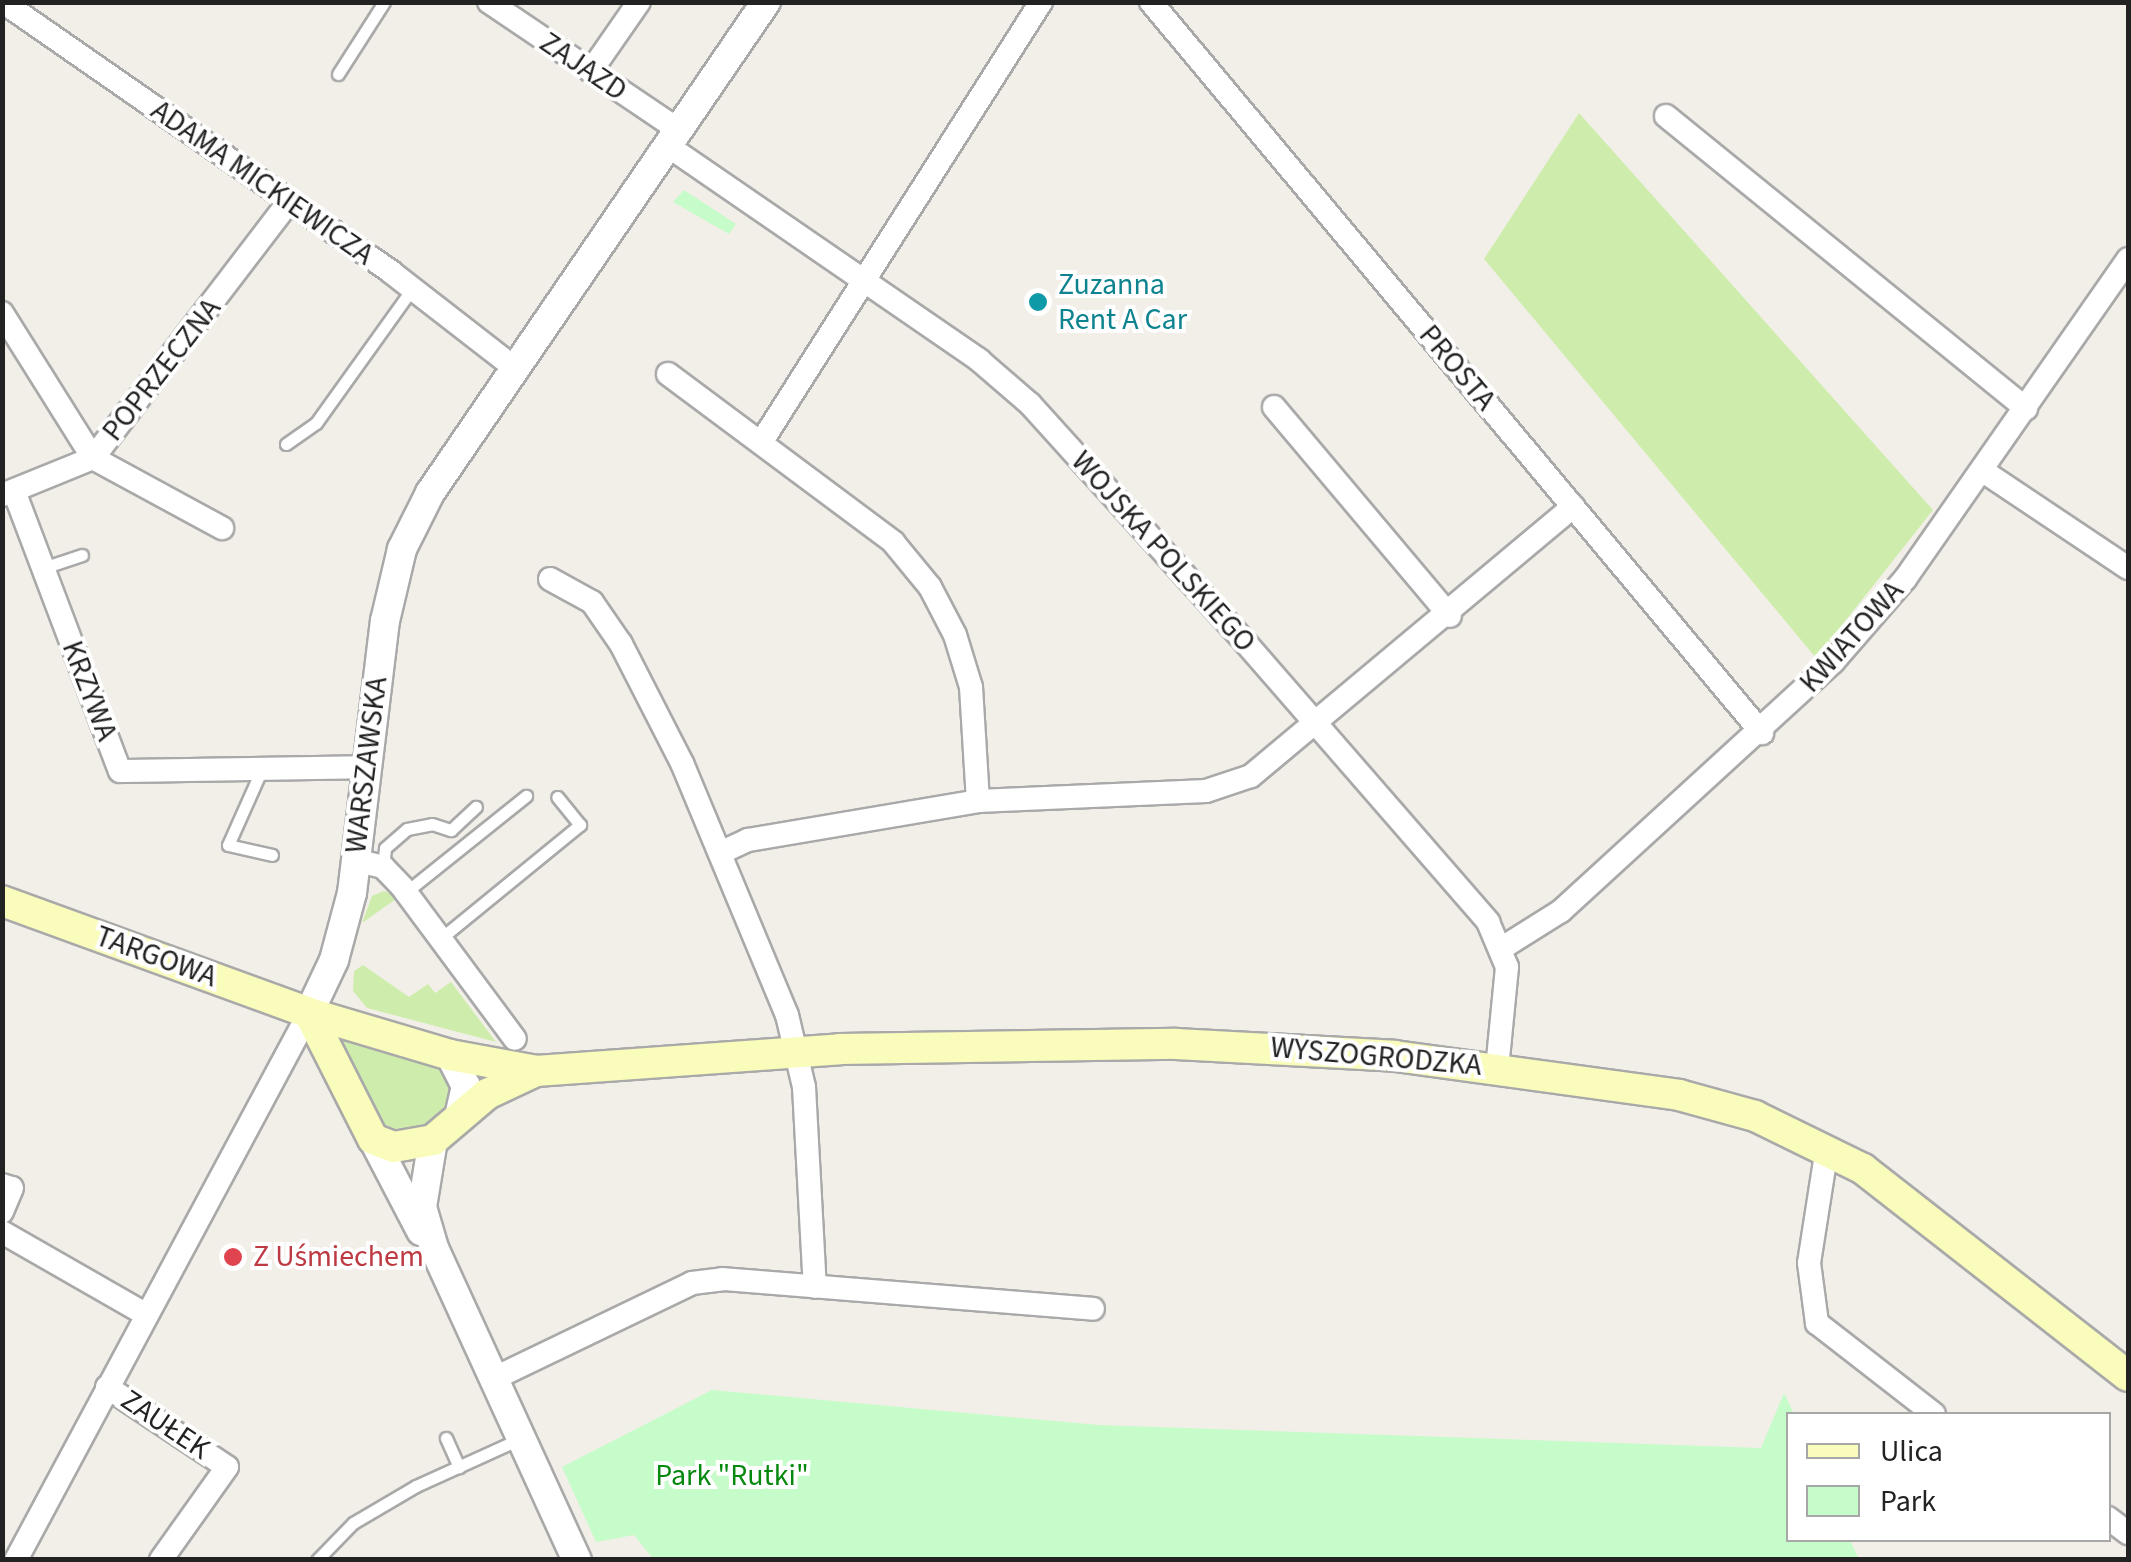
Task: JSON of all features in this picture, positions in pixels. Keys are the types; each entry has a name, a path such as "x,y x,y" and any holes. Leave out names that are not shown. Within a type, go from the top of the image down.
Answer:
{"main road":[{"name":"TARGOWA","path":"2,901 310,1014"},
{"name":"WYSZOGRODZKA","path":"310,1014 450,1055 536,1071 798,1053 1176,1044 1298,1048 1497,1068 1680,1094 1755,1116 1827,1148 1902,1194 2128,1376"},
{"path":"310,1014 373,1139 414,1148 433,1140"},
{"name":"WYSZOGRODZKA","path":"433,1140 460,1113 536,1071"}],"street":[{"name":"ADAMA MICKIEWICZA","path":"3,2 412,289 516,369"},
{"path":"590,71 639,2"},
{"name":"WARSZAWSKA","path":"16,1560 310,1014 369,864 367,767 385,621 402,549 430,493 766,2"},
{"path":"762,441 1041,2"},
{"name":"PROSTA","path":"1151,2 1762,732"},
{"name":"ZAJAZD","path":"492,3 590,71 673,138"},
{"path":"1666,116 2026,409"},
{"name":"WOJSKA POLSKIEGO","path":"673,138 864,283 979,360 1030,404 1456,880 1502,948 1508,989 1497,1068"},
{"name":"POPRZECZNA","path":"8,493 93,458 289,202"},
{"name":"KWIATOWA","path":"1502,948 1561,911 1762,732 1906,579 2128,259"},
{"path":"2,313 93,458 222,528"},
{"path":"668,374 894,542 930,587 955,635 970,688 978,801"},
{"path":"1274,407 1450,616"},
{"path":"1983,471 2128,568"},
{"name":"KRZYWA","path":"8,493 120,771 367,767"},
{"path":"720,853 748,840 978,801 1206,791 1251,776 1450,616 1573,508"},
{"path":"550,579 592,602 621,644 720,853 798,1053 815,1287"},
{"path":"369,864 406,892 515,1040"},
{"path":"450,1055 466,1086 460,1113"},
{"path":"373,1139 413,1221 434,1248"},
{"path":"433,1140 422,1207 434,1248 577,1560"},
{"path":"1827,1148 1809,1262 1817,1323 1931,1412"},
{"path":"2,1185 12,1188 2,1212"},
{"path":"2,1232 147,1314"},
{"path":"494,1378 692,1283 815,1287 1094,1308"},
{"name":"ZAUŁEK","path":"107,1387 227,1467 161,1560"}],"lane":[{"path":"338,74 384,2"},
{"path":"286,444 316,423 412,289"},
{"path":"41,568 82,555"},
{"path":"262,771 228,845 272,855"},
{"path":"406,892 526,796"},
{"path":"440,938 580,825 556,798"},
{"path":"369,864 407,829 432,824 451,830 476,807"},
{"path":"446,1438 459,1467"},
{"path":"317,1560 353,1523 522,1438"}],"green space":[{"path":"1579,113 1933,510 1816,658 1484,259"},
{"path":"684,190 736,224 729,234 673,202"},
{"path":"384,891 399,897 362,923 372,896"},
{"path":"363,965 409,997 428,984 435,993 451,982 496,1042 367,1008 353,991 354,971"},
{"path":"340,1035 442,1067 454,1092 451,1103 425,1129 399,1137 382,1128 336,1040"},
{"name":"Park \"Rutki\"","path":"712,1390 1099,1425 1761,1448 1784,1393 1793,1412 1786,1412 1786,1542 1851,1542 1859,1559 654,1560 634,1535 596,1542 562,1467"}],"place":[{"name":"Zuzanna Rent A Car","path":"1038,302"},
{"name":"Z Uśmiechem","path":"233,1257"}]}
